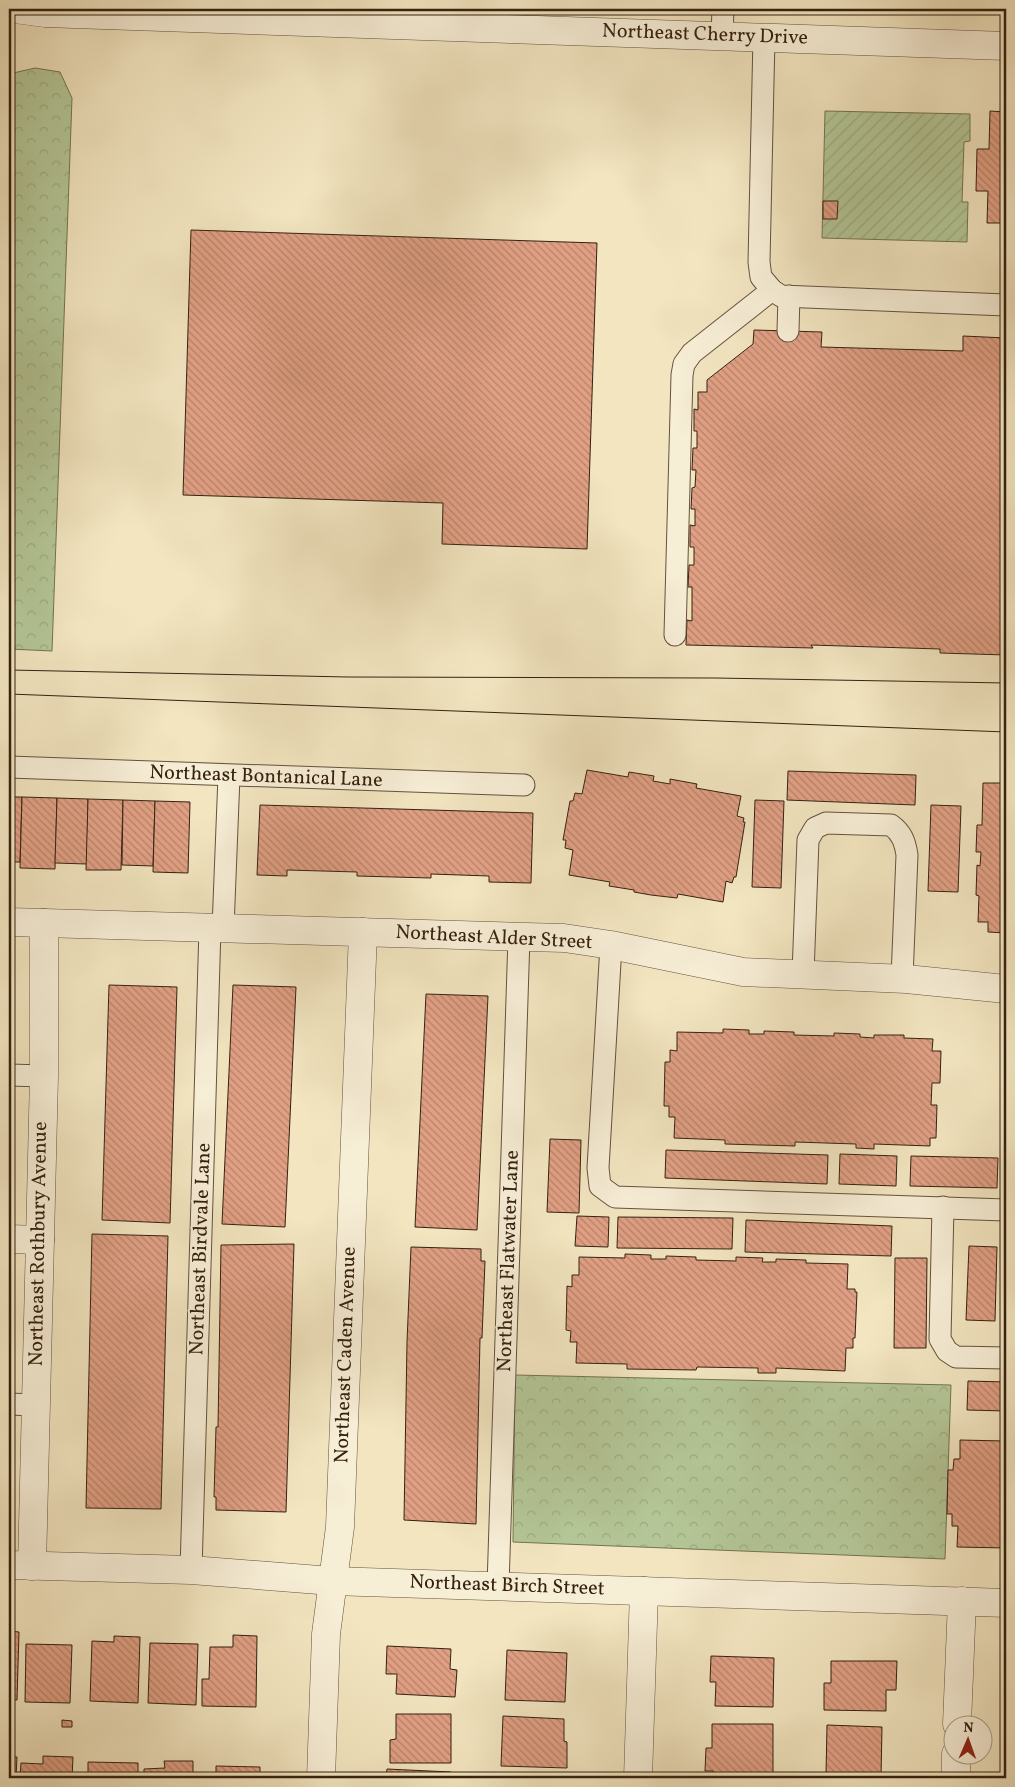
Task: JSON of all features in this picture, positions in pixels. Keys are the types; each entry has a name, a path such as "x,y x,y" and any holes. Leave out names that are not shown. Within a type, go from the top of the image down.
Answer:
{"street":[{"name":"Northeast Cherry Drive","path":"15,9 63,14 1006,46"},
{"name":"Northeast Alder Street","path":"9,922 564,938 610,945 743,972 902,978 1006,989"},
{"name":"Northeast Rothbury Avenue","path":"20,1566 36,1404 44,1076 44,923"},
{"name":"Northeast Caden Avenue","path":"321,1778 326,1634 340,1526 363,932"},
{"path":"9,1239 40,1240"},
{"name":"Northeast Birch Street","path":"20,1566 191,1570 332,1581 1006,1603"},
{"path":"638,1778 644,1591"},
{"path":"958,1714 962,1601"},
{"path":"956,1764 956,1778"}],"lane":[{"path":"722,36 723,9"},
{"path":"764,37 759,262 761,277 780,293 1006,305"},
{"path":"780,293 788,331"},
{"path":"675,634 682,375 684,364 692,353 780,293"},
{"name":"Northeast Bontanical Lane","path":"9,768 524,785"},
{"name":"Northeast Birdvale Lane","path":"191,1570 216,928 229,776"},
{"path":"803,974 808,840 815,828 826,823 891,825 899,831 905,842 906,849 902,978"},
{"name":"Northeast Flatwater Lane","path":"498,1586 519,937"},
{"path":"610,945 598,1168 600,1186 615,1197 1006,1210"},
{"path":"9,1075 44,1076"},
{"path":"943,1207 940,1339 947,1352 956,1357 1006,1358"},
{"path":"9,1404 36,1404"}],"green space":[{"path":"35,68 60,72 72,98 52,651 9,649 9,74"},
{"path":"825,111 970,114 970,141 964,142 962,202 968,202 967,242 822,238"},
{"path":"515,1375 951,1385 945,1559 513,1542"}],"building":[{"path":"990,111 1006,112 1006,223 987,223 988,191 976,191 977,149 989,149"},
{"path":"823,201 838,201 837,219 823,219"},
{"path":"191,230 597,243 587,549 442,544 443,503 183,495"},
{"path":"754,330 822,332 821,347 963,351 963,336 1006,338 1006,655 940,653 940,649 811,645 813,648 686,645 687,620 692,621 692,587 688,587 689,565 694,565 694,547 690,547 690,525 695,526 695,509 691,509 692,488 695,487 696,470 692,470 693,448 697,448 697,431 694,431 694,409 698,410 698,392 707,392 707,380 753,344"},
{"path":"587,770 628,777 629,772 654,776 653,781 670,784 670,779 697,784 696,788 741,796 737,816 744,818 743,822 745,822 736,877 734,877 732,883 726,881 723,902 678,894 677,898 651,895 609,886 610,882 569,875 573,850 565,848 566,840 563,840 570,801 573,801 575,793 582,794"},
{"path":"788,771 916,775 915,805 787,800"},
{"path":"983,783 1006,783 1006,933 988,932 988,922 978,922 979,896 976,895 977,865 980,866 981,852 976,852 977,825 982,825"},
{"path":"9,797 22,797 20,862 9,862"},
{"path":"22,797 57,798 55,869 20,868"},
{"path":"57,798 88,799 87,864 55,863"},
{"path":"88,799 123,800 121,870 86,870"},
{"path":"123,800 155,801 153,866 122,865"},
{"path":"755,800 784,801 781,888 752,887"},
{"path":"155,801 190,802 188,873 153,872"},
{"path":"260,805 533,813 531,883 489,882 489,876 431,874 431,878 357,876 357,872 287,870 287,876 257,875"},
{"path":"931,805 961,806 958,892 928,891"},
{"path":"109,985 177,987 170,1223 102,1220"},
{"path":"233,985 296,987 285,1227 222,1224"},
{"path":"426,994 488,996 477,1230 415,1227"},
{"path":"723,1029 749,1030 749,1034 764,1034 764,1031 794,1032 794,1035 834,1036 834,1033 860,1034 860,1037 874,1038 874,1035 904,1035 904,1038 933,1039 932,1051 941,1051 940,1083 932,1083 931,1105 937,1105 936,1138 930,1138 930,1146 874,1144 874,1149 856,1148 856,1144 795,1142 795,1146 725,1144 725,1140 674,1138 675,1117 669,1117 669,1106 664,1106 665,1062 670,1062 670,1050 677,1051 677,1032 723,1033"},
{"path":"550,1139 581,1140 579,1213 547,1212"},
{"path":"666,1150 828,1155 827,1184 665,1178"},
{"path":"840,1154 897,1156 896,1186 839,1184"},
{"path":"911,1156 998,1158 997,1188 910,1186"},
{"path":"577,1216 609,1217 608,1247 575,1246"},
{"path":"618,1217 733,1218 732,1249 617,1248"},
{"path":"746,1220 892,1226 891,1256 745,1252"},
{"path":"92,1234 168,1236 161,1509 86,1508"},
{"path":"294,1244 286,1512 216,1510 216,1497 214,1497 216,1427 218,1427 221,1245"},
{"path":"969,1246 997,1247 995,1321 966,1320"},
{"path":"411,1247 481,1249 481,1261 485,1261 482,1338 480,1338 476,1524 404,1520 407,1342"},
{"path":"625,1254 651,1255 651,1259 666,1259 666,1256 696,1257 696,1260 736,1261 736,1257 763,1258 762,1262 776,1262 776,1259 806,1260 806,1263 848,1264 847,1289 855,1289 855,1292 857,1292 855,1338 853,1338 853,1348 846,1348 845,1371 776,1368 776,1373 758,1373 758,1368 697,1367 696,1370 627,1369 627,1364 576,1363 577,1342 570,1342 571,1331 566,1330 567,1286 572,1287 572,1275 579,1275 579,1257 625,1258"},
{"path":"895,1258 927,1258 926,1348 894,1348"},
{"path":"968,1381 1006,1382 1006,1411 967,1410"},
{"path":"1005,1438 1006,1548 957,1547 958,1526 952,1526 952,1514 947,1514 948,1470 953,1470 954,1459 960,1459 960,1440 1005,1441"},
{"path":"9,1631 19,1632 17,1700 9,1699"},
{"path":"233,1635 257,1636 256,1707 202,1706 202,1679 209,1679 210,1647 233,1647"},
{"path":"114,1636 140,1637 138,1703 90,1701 92,1641 114,1642"},
{"path":"150,1643 198,1644 196,1705 148,1703"},
{"path":"26,1644 72,1645 70,1703 25,1702"},
{"path":"387,1646 451,1649 450,1669 457,1670 455,1697 396,1694 397,1674 386,1674"},
{"path":"507,1650 567,1653 565,1702 505,1700"},
{"path":"711,1656 774,1658 773,1707 715,1706 716,1682 710,1682"},
{"path":"831,1661 897,1661 896,1690 886,1690 886,1711 824,1710 824,1683 831,1683"},
{"path":"396,1714 451,1714 451,1763 390,1763 390,1740 396,1739"},
{"path":"503,1716 564,1719 564,1741 567,1742 567,1768 501,1766"},
{"path":"62,1720 72,1721 72,1727 62,1727"},
{"path":"712,1724 773,1724 773,1775 713,1774 713,1771 705,1771 706,1748 712,1748"},
{"path":"827,1725 882,1727 881,1777 826,1775"},
{"path":"43,1756 73,1757 72,1778 20,1778 21,1763 43,1764"},
{"path":"9,1757 17,1757 16,1778 9,1778"},
{"path":"164,1761 193,1761 193,1778 144,1778 144,1769 165,1768"},
{"path":"88,1762 138,1763 138,1778 88,1778"},
{"path":"216,1766 260,1767 260,1778 216,1778"},
{"path":"387,1769 451,1772 451,1778 386,1778"},
{"path":"504,1773 574,1775 573,1778 504,1778"}],"tram line":[{"path":"9,670 348,677 715,678 1006,683"},
{"path":"9,694 1006,732"}]}
